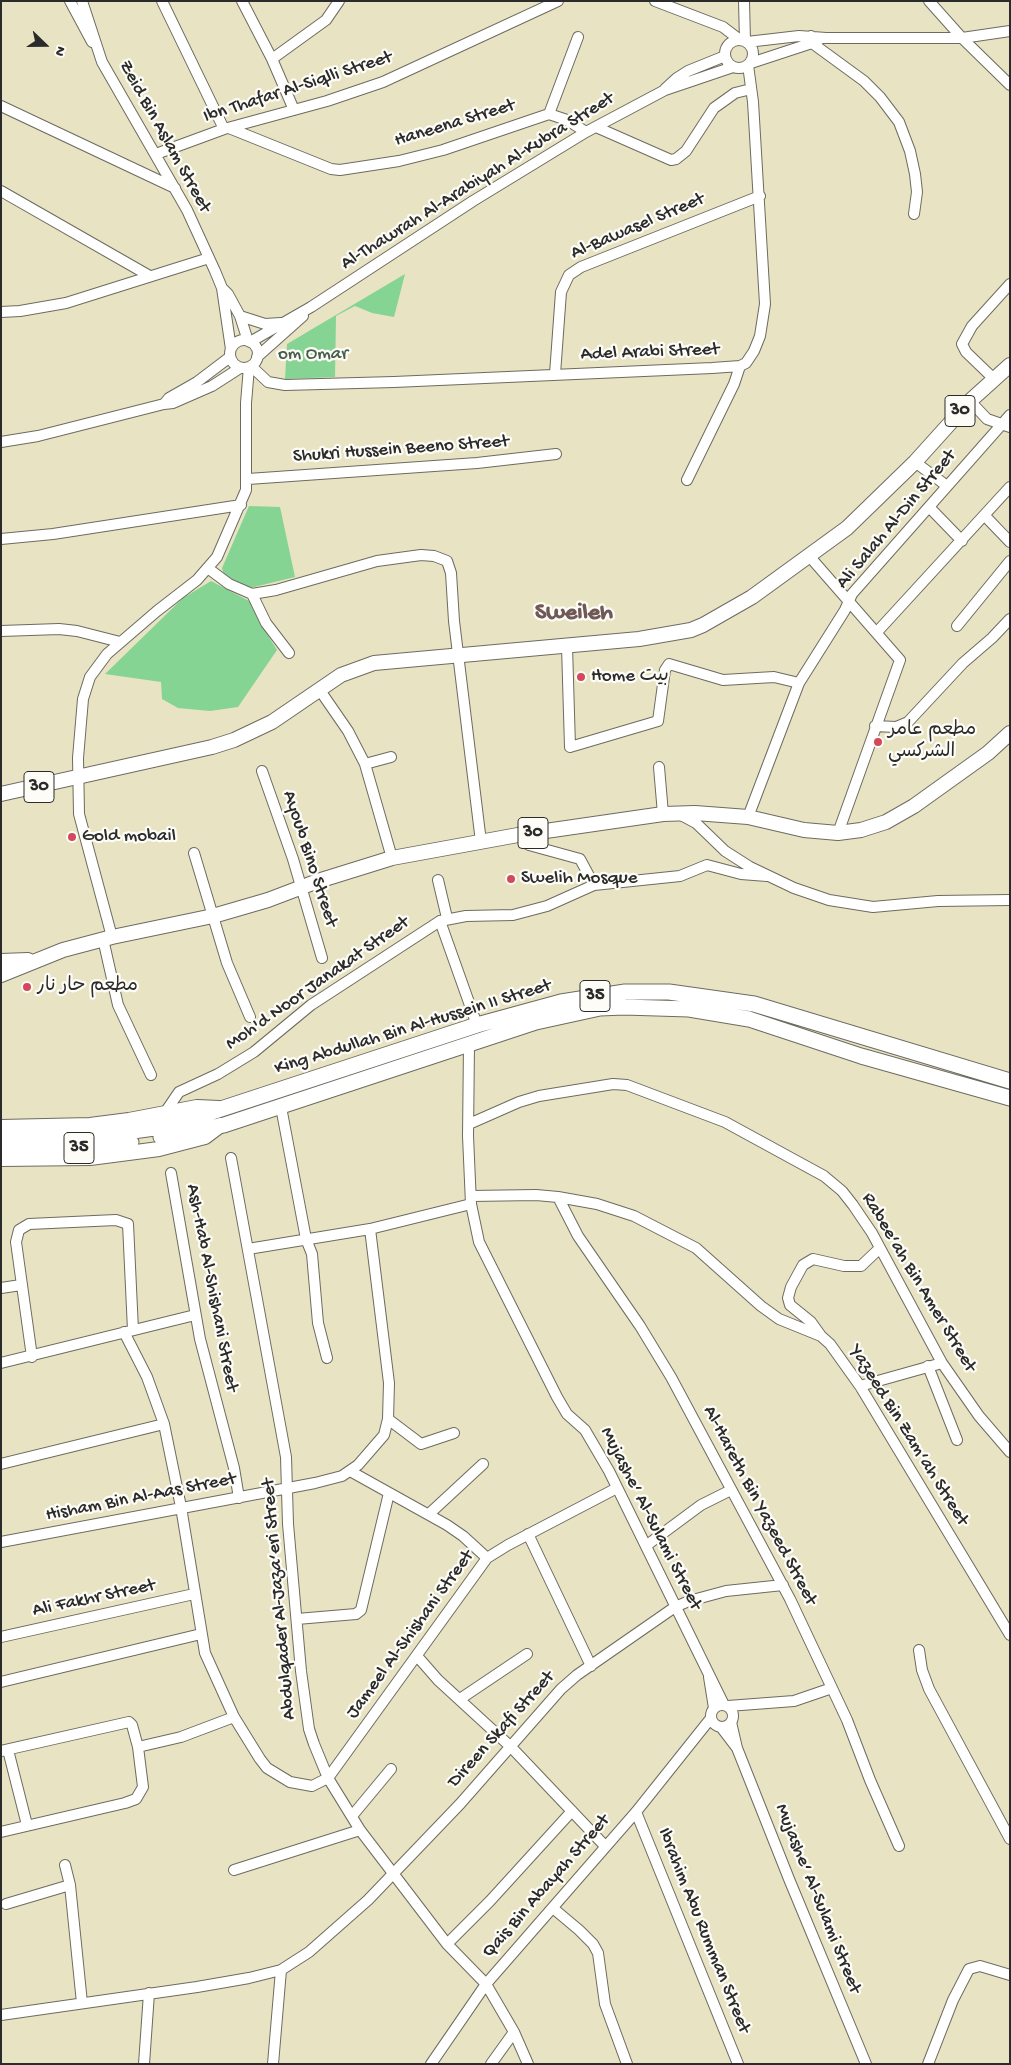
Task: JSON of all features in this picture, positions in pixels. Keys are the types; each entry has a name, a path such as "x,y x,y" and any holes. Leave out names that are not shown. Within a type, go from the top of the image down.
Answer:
{"highway":[{"name":"King Abdullah Bin Al-Hussein II Street","path":"1,1139 67,1138 145,1130 186,1121 477,1025 540,1007 584,998 640,991 688,994 771,1008 1010,1081"},
{"name":"King Abdullah Bin Al-Hussein II Street","path":"1,1150 70,1149 108,1145 221,1126 536,1022 600,1008 644,1006 682,1008 725,1014 768,1024 860,1056 1010,1098"}],"main road":[{"name":"30","path":"1,794 77,778 127,764 212,747 234,740 272,722 340,675 365,665 651,638 692,630 752,597 810,557 863,514 915,462 970,401 1010,365"},
{"name":"30","path":"1,975 40,959 107,938 213,916 392,858 518,835 670,814 714,814 748,817 804,830 838,834 874,827 914,806 988,753 1010,733"},
{"path":"1,961 40,959"},
{"path":"1,1127 70,1126 164,1114 197,1107 225,1109"},
{"path":"1,1159 90,1158 159,1149 205,1137 221,1126"}],"street":[{"path":"70,1 96,49"},
{"name":"Zeid Bin Aslam Street","path":"82,1 90,20 96,49 113,83 175,188 222,288 231,353"},
{"path":"162,1 226,128"},
{"path":"242,1 272,59 294,110"},
{"path":"272,59 326,20 339,1"},
{"name":"Ibn Thafar Al-Siqlli Street","path":"156,154 226,128 294,110 383,82 558,1"},
{"path":"655,1 724,27 744,41 753,51 750,64"},
{"path":"744,1 744,41"},
{"path":"929,1 962,38 1010,85"},
{"path":"578,37 549,114 672,160 686,151 714,108 735,93 750,87 735,68 727,62 725,56 729,44 772,38 812,40 826,38 962,38 1010,31"},
{"path":"735,68 812,40"},
{"path":"812,40 864,81 880,97 899,122 910,151 915,174 917,192 914,214"},
{"name":"Al-Thawrah Al-Arabiyah Al-Kubra Street","path":"665,90 688,71 725,56"},
{"name":"Adel Arabi Street","path":"249,364 273,382 285,385 394,382 740,366 746,363 754,351 765,315 760,196 750,87 750,64"},
{"name":"Al-Thawrah Al-Arabiyah Al-Kubra Street","path":"249,342 311,307 473,201 591,130 665,90 735,68"},
{"path":"1,106 175,188"},
{"name":"Haneena Street","path":"226,128 331,169 340,170 399,161 443,150 549,114"},
{"path":"1,190 148,275"},
{"name":"Al-Bawasel Street","path":"555,374 561,292 569,275 582,267 760,196"},
{"path":"1,312 44,308 66,303 148,275 209,258"},
{"path":"994,379 966,352 962,344 972,326 1010,284"},
{"name":"Zeid Bin Aslam Street","path":"222,288 228,294 240,316 249,342"},
{"name":"Al-Thawrah Al-Arabiyah Al-Kubra Street","path":"1,442 40,435 164,404 173,404 195,395 249,364 311,307"},
{"path":"240,316 265,324 284,323"},
{"path":"151,1075 118,1005 107,938 79,814 77,778 82,711 86,687 98,665 120,642 209,569 217,557 241,505 248,479 246,403 242,399 249,364 255,347 249,342 238,342 231,353 233,364 249,364"},
{"name":"Al-Thawrah Al-Arabiyah Al-Kubra Street","path":"164,404 169,398 197,382 231,353"},
{"path":"687,480 734,384 740,366"},
{"path":"970,401 987,419 1005,425"},
{"name":"Ali Salah Al-Din Street","path":"748,817 799,683 852,594 930,508 947,486 1005,425 1010,415"},
{"name":"Shukri Hussein Beeno Street","path":"248,479 477,463 556,454"},
{"path":"915,462 947,486"},
{"path":"877,632 1010,487"},
{"path":"1,539 53,534 241,505"},
{"path":"930,508 962,541"},
{"path":"985,516 1010,542"},
{"path":"209,569 229,584 252,594 276,590 377,561 421,555 443,558 450,564 481,842"},
{"path":"810,557 848,603 898,656 900,662 838,834"},
{"path":"957,626 1010,561"},
{"path":"252,594 266,623 289,653"},
{"path":"876,726 896,727 908,722 963,663 992,638 1010,618"},
{"path":"1,631 68,630 120,642"},
{"path":"567,646 570,747 658,721 665,670 670,664 724,680 774,677 799,683"},
{"path":"319,689 348,731 365,764 392,858"},
{"path":"365,764 391,757"},
{"path":"658,767 670,814 696,823 733,857 766,876 809,895 854,906 889,906 938,901 1010,900"},
{"name":"Ayoub Bino Street","path":"262,771 322,958"},
{"path":"712,837 714,814"},
{"path":"518,835 529,845 578,858 586,868 594,885"},
{"path":"194,852 227,963 250,1017"},
{"path":"444,919 519,914 547,906 594,885 680,876 707,864 741,874 766,876"},
{"path":"438,880 444,919 477,1025"},
{"name":"Moh'd Noor Janakat Street","path":"164,1114 179,1092 218,1074 254,1052 311,1005 444,919"},
{"name":"Mujashe‘ Al-Sulami Street","path":"470,1045 469,1124 471,1200 475,1233 483,1253 557,1397 567,1414 585,1430 594,1443 647,1544 675,1607 709,1673 719,1715 737,1748 788,1879 866,2064"},
{"name":"Rabee‘ah Bin Amer Street","path":"469,1124 518,1102 540,1096 613,1084 634,1086 725,1122 824,1176 848,1197 880,1248 942,1363 979,1416 1010,1452"},
{"path":"281,1107 306,1239 312,1254 318,1323 327,1358"},
{"name":"Abdulqader Al-Jaza‘eri Street","path":"231,1158 286,1456 288,1524 301,1671 309,1729 328,1778 360,1830 391,1874 447,1944 486,1984 514,2032 528,2064"},
{"name":"Ash-Hab Al-Shishani Street","path":"171,1173 195,1315 234,1468 239,1498"},
{"name":"Yazeed Bin Zam‘ah Street","path":"248,1249 370,1229 471,1200 536,1195 576,1199 619,1211 674,1235 696,1248 769,1312 789,1324 821,1336 830,1344 860,1386 1010,1635"},
{"name":"Al-Hareth Bin Yazeed Street","path":"558,1197 578,1236 640,1326 671,1377 783,1585 832,1688 899,1846"},
{"path":"32,1357 16,1242 19,1230 29,1224 125,1221 129,1228 128,1331 164,1424 181,1507 201,1634 212,1672 234,1717 260,1759 278,1776 304,1786 318,1784 328,1778"},
{"path":"370,1229 389,1383 388,1419 384,1435 350,1472 429,1514 463,1536 488,1558"},
{"path":"821,1336 811,1322 790,1305 788,1298 791,1287 803,1266 813,1259 844,1266 861,1266 880,1248"},
{"path":"1,1288 21,1285"},
{"path":"1,1363 32,1357 195,1315"},
{"path":"860,1386 942,1363"},
{"path":"928,1366 957,1440"},
{"path":"388,1419 421,1444 454,1433"},
{"path":"1,1464 164,1424"},
{"path":"429,1514 483,1464"},
{"name":"Hisham Bin Al-Aas Street","path":"1,1542 181,1507 239,1498 331,1479 350,1472"},
{"name":"Jameel Al-Shishani Street","path":"328,1778 488,1558 528,1534 617,1488"},
{"path":"647,1544 695,1509 731,1490"},
{"path":"297,1619 356,1614 361,1610 388,1493"},
{"path":"528,1534 591,1666"},
{"name":"Direen Skafi Street","path":"281,1970 329,1935 368,1900 460,1804 561,1689 675,1607 710,1594 783,1585"},
{"name":"Ali Fakhr Street","path":"1,1637 194,1594"},
{"path":"1,1682 201,1634"},
{"path":"919,1650 922,1670 929,1688 1010,1839"},
{"path":"460,1699 527,1654"},
{"path":"417,1656 438,1680 510,1747 605,1846"},
{"path":"719,1715 755,1706 794,1701 832,1688"},
{"path":"719,1715 732,1721 755,1706"},
{"name":"Mujashe‘ Al-Sulami Street","path":"719,1715 732,1712 737,1748"},
{"name":"Qais Bin Abayah Street","path":"431,2064 486,1984 636,1812 695,1737 719,1715"},
{"path":"138,1747 181,1737 234,1717"},
{"path":"1,1832 106,1808 136,1799 143,1787 138,1747 129,1722 4,1751 26,1825"},
{"path":"352,1816 391,1769"},
{"path":"447,1944 490,1901 572,1810"},
{"name":"Ibrahim Abu Rumman Street","path":"636,1812 738,2064"},
{"path":"234,1870 360,1830"},
{"path":"65,1865 70,1885 82,2003"},
{"path":"6,1904 70,1885"},
{"path":"554,1908 579,1930 598,1953 605,2004 627,2064"},
{"path":"928,2064 953,2000 969,1969 980,1966 1010,1975"},
{"path":"1,2015 249,1978 281,1970 273,2064"},
{"path":"144,2064 149,1993"},
{"path":"491,2064 514,2032"}],"green space":[{"name":"om Omar","path":"405,274 394,317 372,313 355,306 336,316 335,377 285,379 287,344"},
{"path":"249,506 280,507 295,577 250,588 224,575 222,568"},
{"path":"211,581 253,603 264,629 277,650 238,707 210,711 178,708 162,699 161,682 105,674 183,598"}],"place":[{"name":"Home بيت","path":"581,677"},
{"name":"مطعم عامر الشركسي","path":"878,742"},
{"name":"Gold mobail","path":"72,837"},
{"name":"Swelih Mosque","path":"511,879"},
{"name":"مطعم حار نار","path":"27,987"}],"district":[{"name":"Sweileh","path":"574,614"}]}
